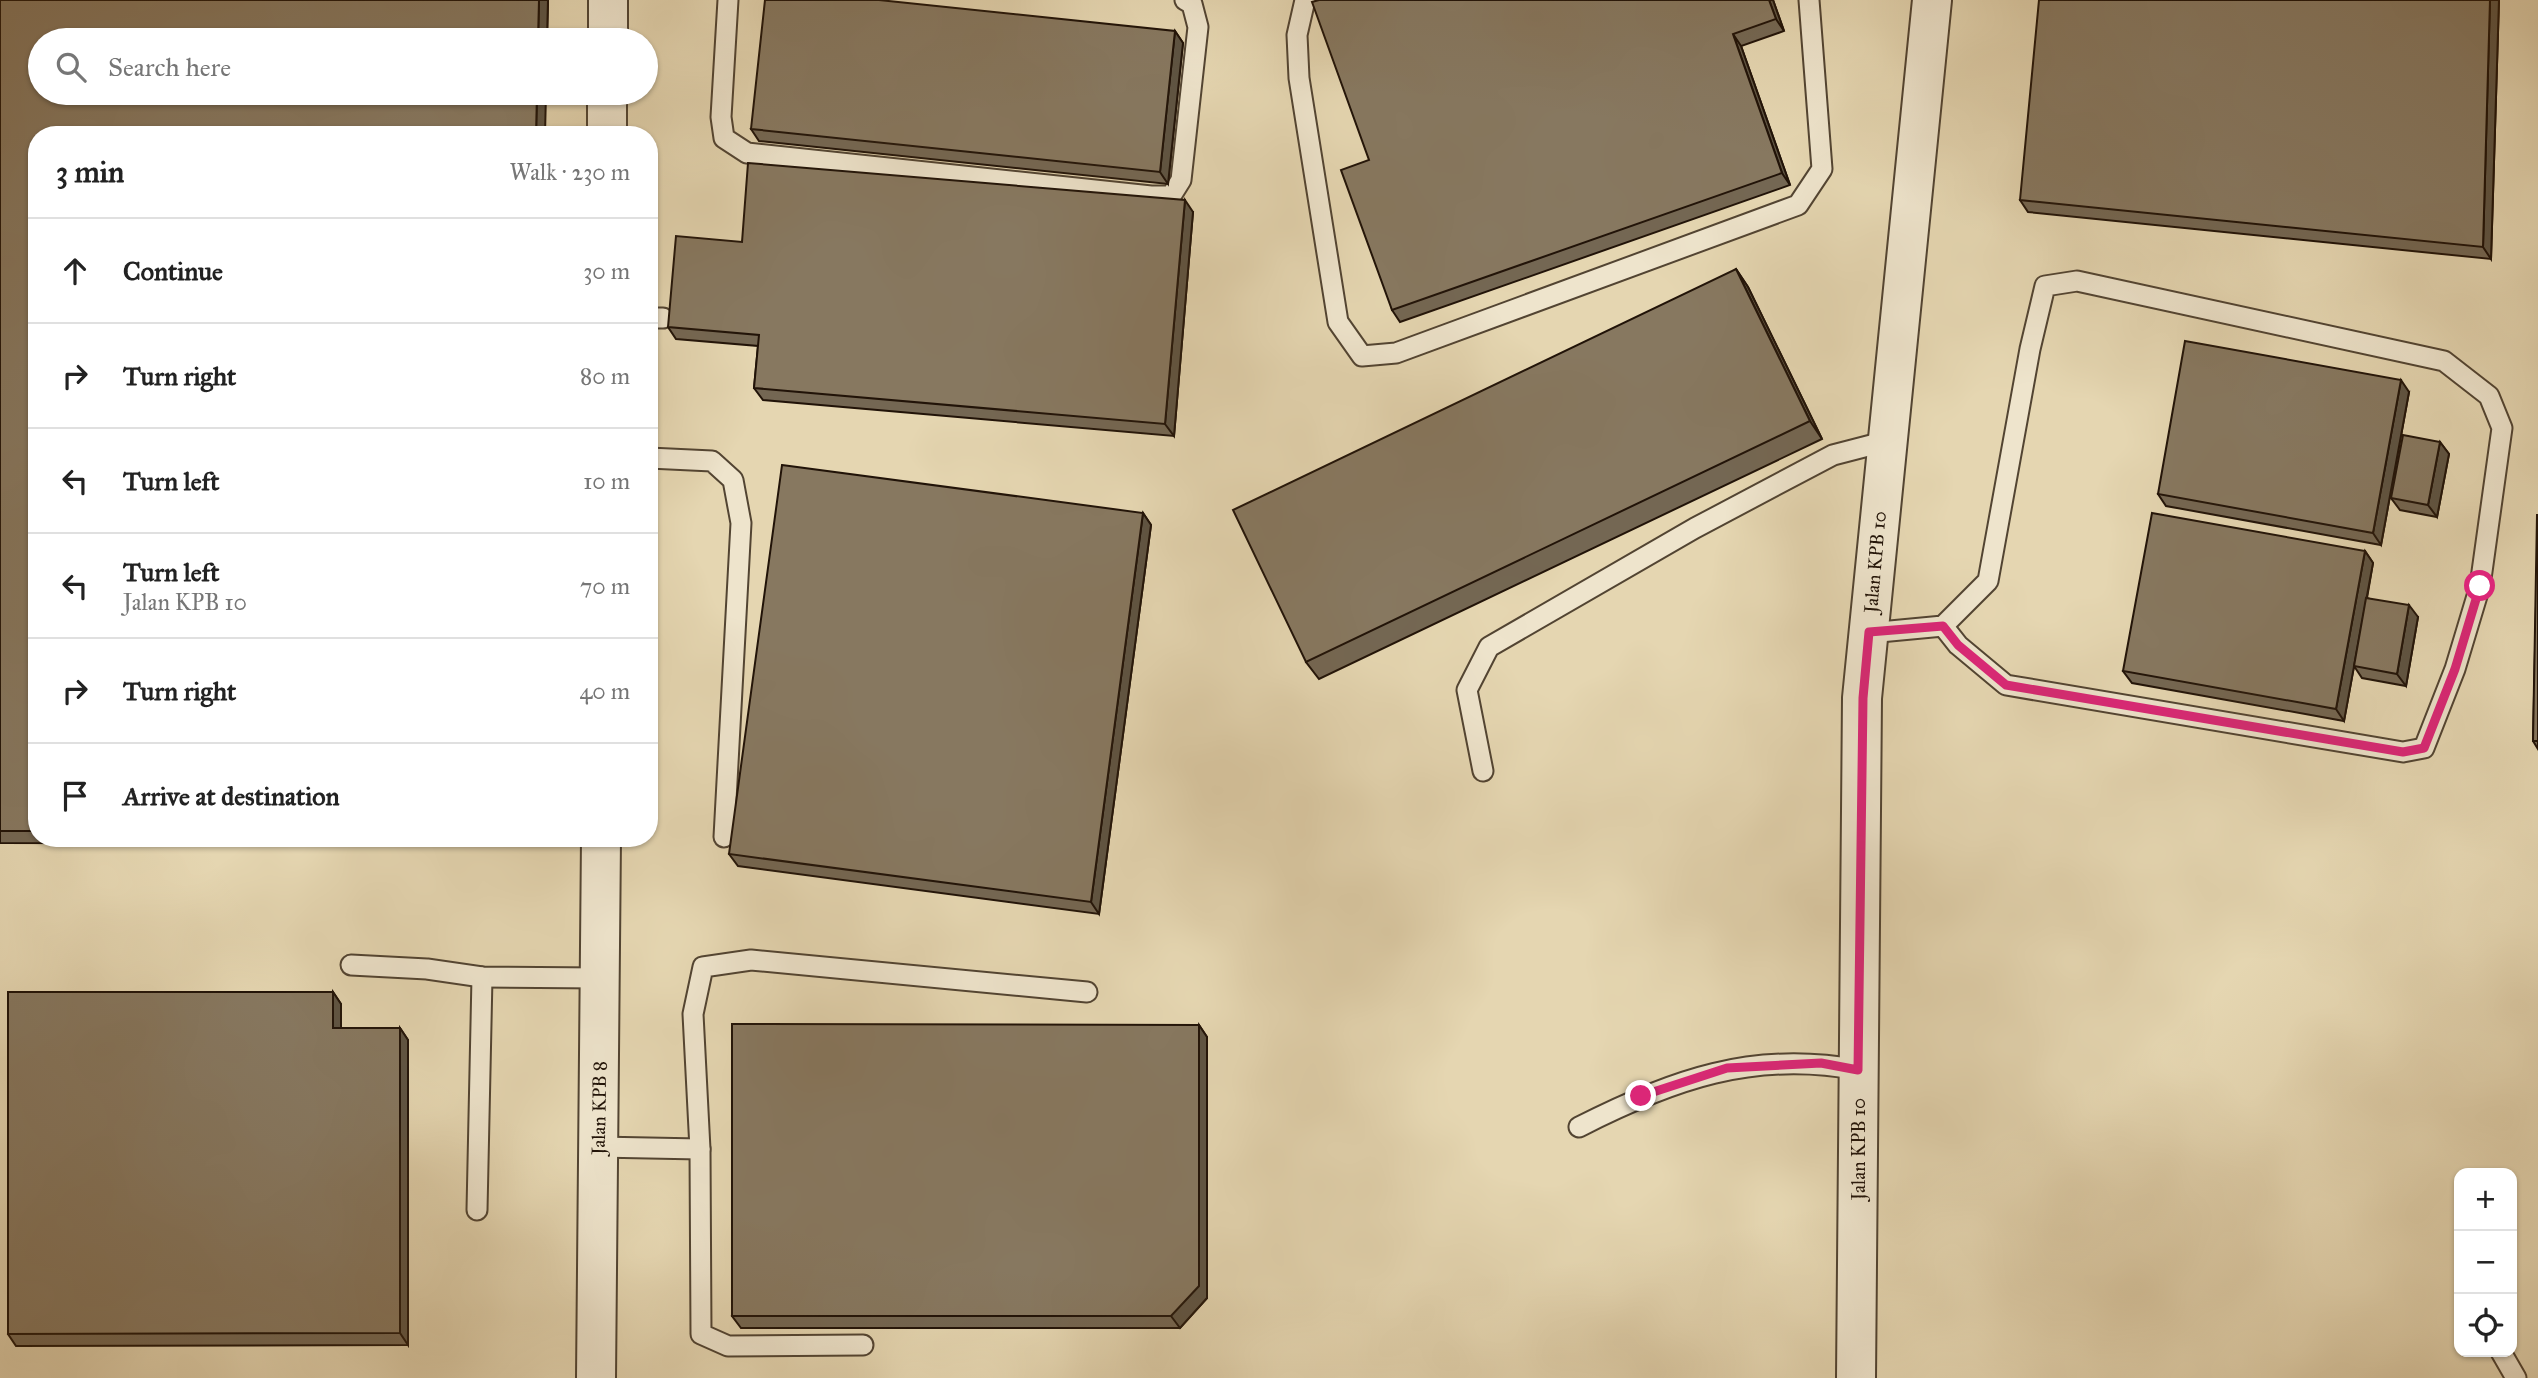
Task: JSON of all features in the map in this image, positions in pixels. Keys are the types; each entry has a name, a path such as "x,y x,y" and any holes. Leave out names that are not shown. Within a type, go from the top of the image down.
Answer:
{"street":[{"path":"608,0 608,28"},
{"name":"Jalan KPB 10","path":"1856,1378 1863,698 1932,0"},
{"path":"607,105 607,126"},
{"name":"Jalan KPB 8","path":"596,1378 601,847"}],"lane":[{"path":"728,0 721,117 724,138 747,153 1171,196 1181,180 1198,27 1192,4 1185,0"},
{"path":"1305,0 1297,35 1301,91 1338,322 1362,356 1396,353 1798,205 1822,169 1809,0"},
{"path":"1869,632 1943,626 1988,581 2030,349 2045,286 2077,281 2444,361 2489,396 2502,428 2480,586 2455,669 2424,748 2403,752 2006,685 1958,645 1943,626"},
{"path":"1483,771 1467,690 1489,647 1695,528 1833,455 1887,441"},
{"path":"658,458 712,461 733,480 741,523 724,837"},
{"path":"863,1345 728,1346 701,1334 700,1149 693,1014 704,967 751,960 1087,992"},
{"path":"351,965 427,969 482,977 600,978"},
{"path":"477,1210 482,977"},
{"path":"1579,1127 1641,1096 1727,1068 1821,1063 1858,1070"},
{"path":"598,1147 700,1149"},
{"path":"2504,1357 2516,1378"}],"building":[{"path":"0,0 539,0 538,28 28,28 28,105 537,105 536,126 28,126 28,831 0,831"},
{"path":"765,0 879,0 1175,31 1160,172 751,129"},
{"path":"1769,0 1776,19 1733,34 1782,173 1392,310 1341,170 1369,160 1312,2"},
{"path":"2039,0 2490,0 2483,247 2020,200"},
{"path":"748,163 1185,200 1165,424 754,388 759,335 668,327 676,236 742,242"},
{"path":"1736,269 1810,421 1306,662 1233,510"},
{"path":"2185,341 2401,380 2373,533 2158,494"},
{"path":"2403,435 2440,442 2428,505 2391,498"},
{"path":"782,465 1143,513 1091,902 729,854"},
{"path":"2152,513 2365,551 2336,709 2123,671"},
{"path":"2537,515 2538,741 2533,741"},
{"path":"2366,598 2409,605 2397,674 2354,666"},
{"path":"8,992 333,992 333,1028 400,1028 400,1333 8,1334"},
{"path":"732,1024 1199,1025 1199,1286 1171,1316 732,1316"}],"route":[{"path":"1641,1096 1727,1068 1821,1063 1858,1070 1863,698 1869,632 1943,626 1958,645 2006,685 2403,752 2424,748 2455,669 2480,586"}]}
